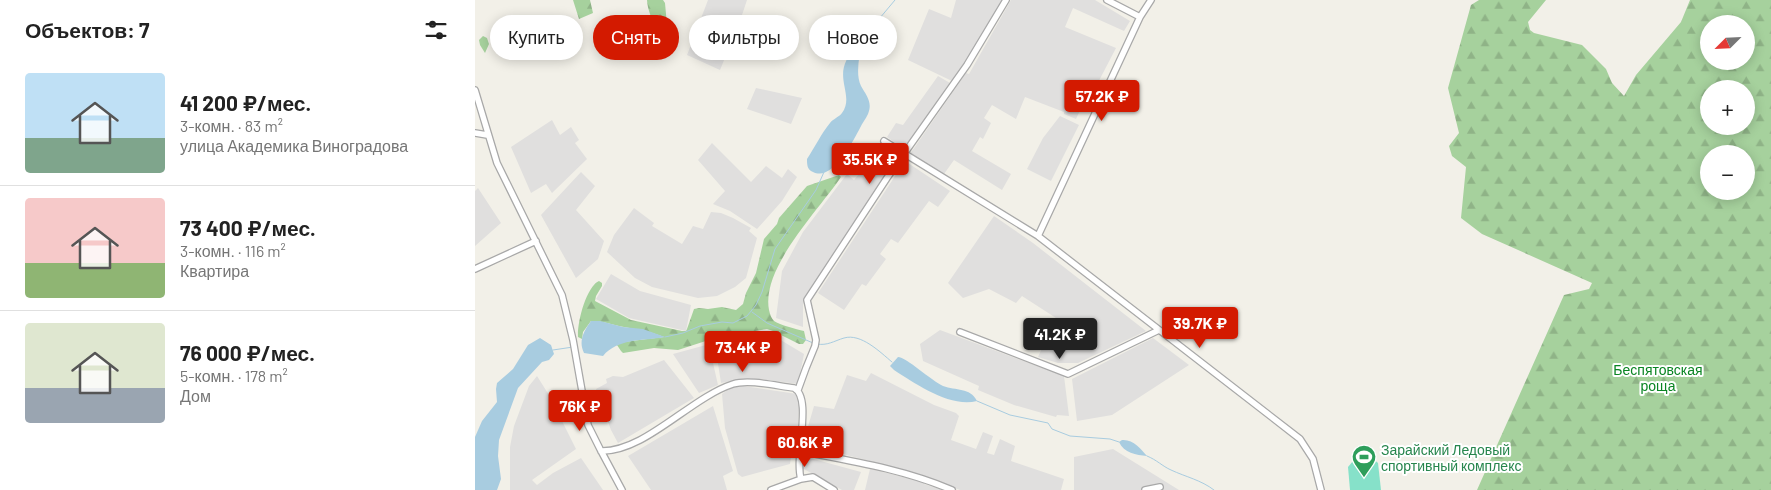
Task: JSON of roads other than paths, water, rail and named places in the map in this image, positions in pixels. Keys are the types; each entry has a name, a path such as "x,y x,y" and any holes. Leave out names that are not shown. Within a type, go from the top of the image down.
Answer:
{"street":[{"path":"801,479 798,471 804,405 798,390 816,340 807,300 887,178 906,154 967,65 1006,0"},
{"path":"1107,0 1140,17"},
{"path":"1037,236 1140,17 1151,0"},
{"path":"475,90 487,135 497,162 561,295 573,340 575,360 588,425 622,490"},
{"path":"475,133 487,135"},
{"path":"884,141 1037,236 1300,440 1313,458 1321,490"},
{"path":"475,269 536,240"},
{"path":"960,332 1068,374 1159,330"},
{"path":"601,451 608,452 647,436 679,414 734,384 747,383 798,390"},
{"path":"799,451 869,464 915,476 951,490"},
{"path":"771,490 801,479 813,477 834,490"},
{"path":"1145,490 1160,487"}],"water":[{"path":"847,60 859,60 859,81 870,106 868,114 841,159 828,171 820,174 808,168 807,159 827,127 842,113 846,105 843,73"},
{"path":"591,321 643,329 665,337 623,343 609,350 603,356 584,353 582,340 584,332"},
{"path":"540,338 551,345 554,354 549,360 542,362 518,388 499,440 498,456 501,479 497,490 475,490 475,437 482,421 497,402 497,383 513,369 528,345"},
{"path":"898,357 907,361 943,386 971,393 977,401 956,401 923,388 890,366"},
{"path":"1122,440 1133,443 1147,456 1127,451 1119,442"}],"waterway":[{"path":"882,15 895,0"},
{"path":"665,337 683,333 700,326 722,322 733,323 747,316 756,305 762,292 775,249 816,190 824,172"},
{"path":"752,312 767,323 813,343"},
{"path":"817,344 827,344 850,337 857,338 870,344 892,362"},
{"path":"553,350 573,347"},
{"path":"977,401 1010,415 1048,423 1052,429 1070,436 1110,439 1119,442"},
{"path":"1147,456 1214,490"}],"place":[{"name":"Зарайский Ледовый спортивный комплекс","path":"1364,478"}],"park label":[{"name":"Беспятовская роща","path":"1658,378"}]}
